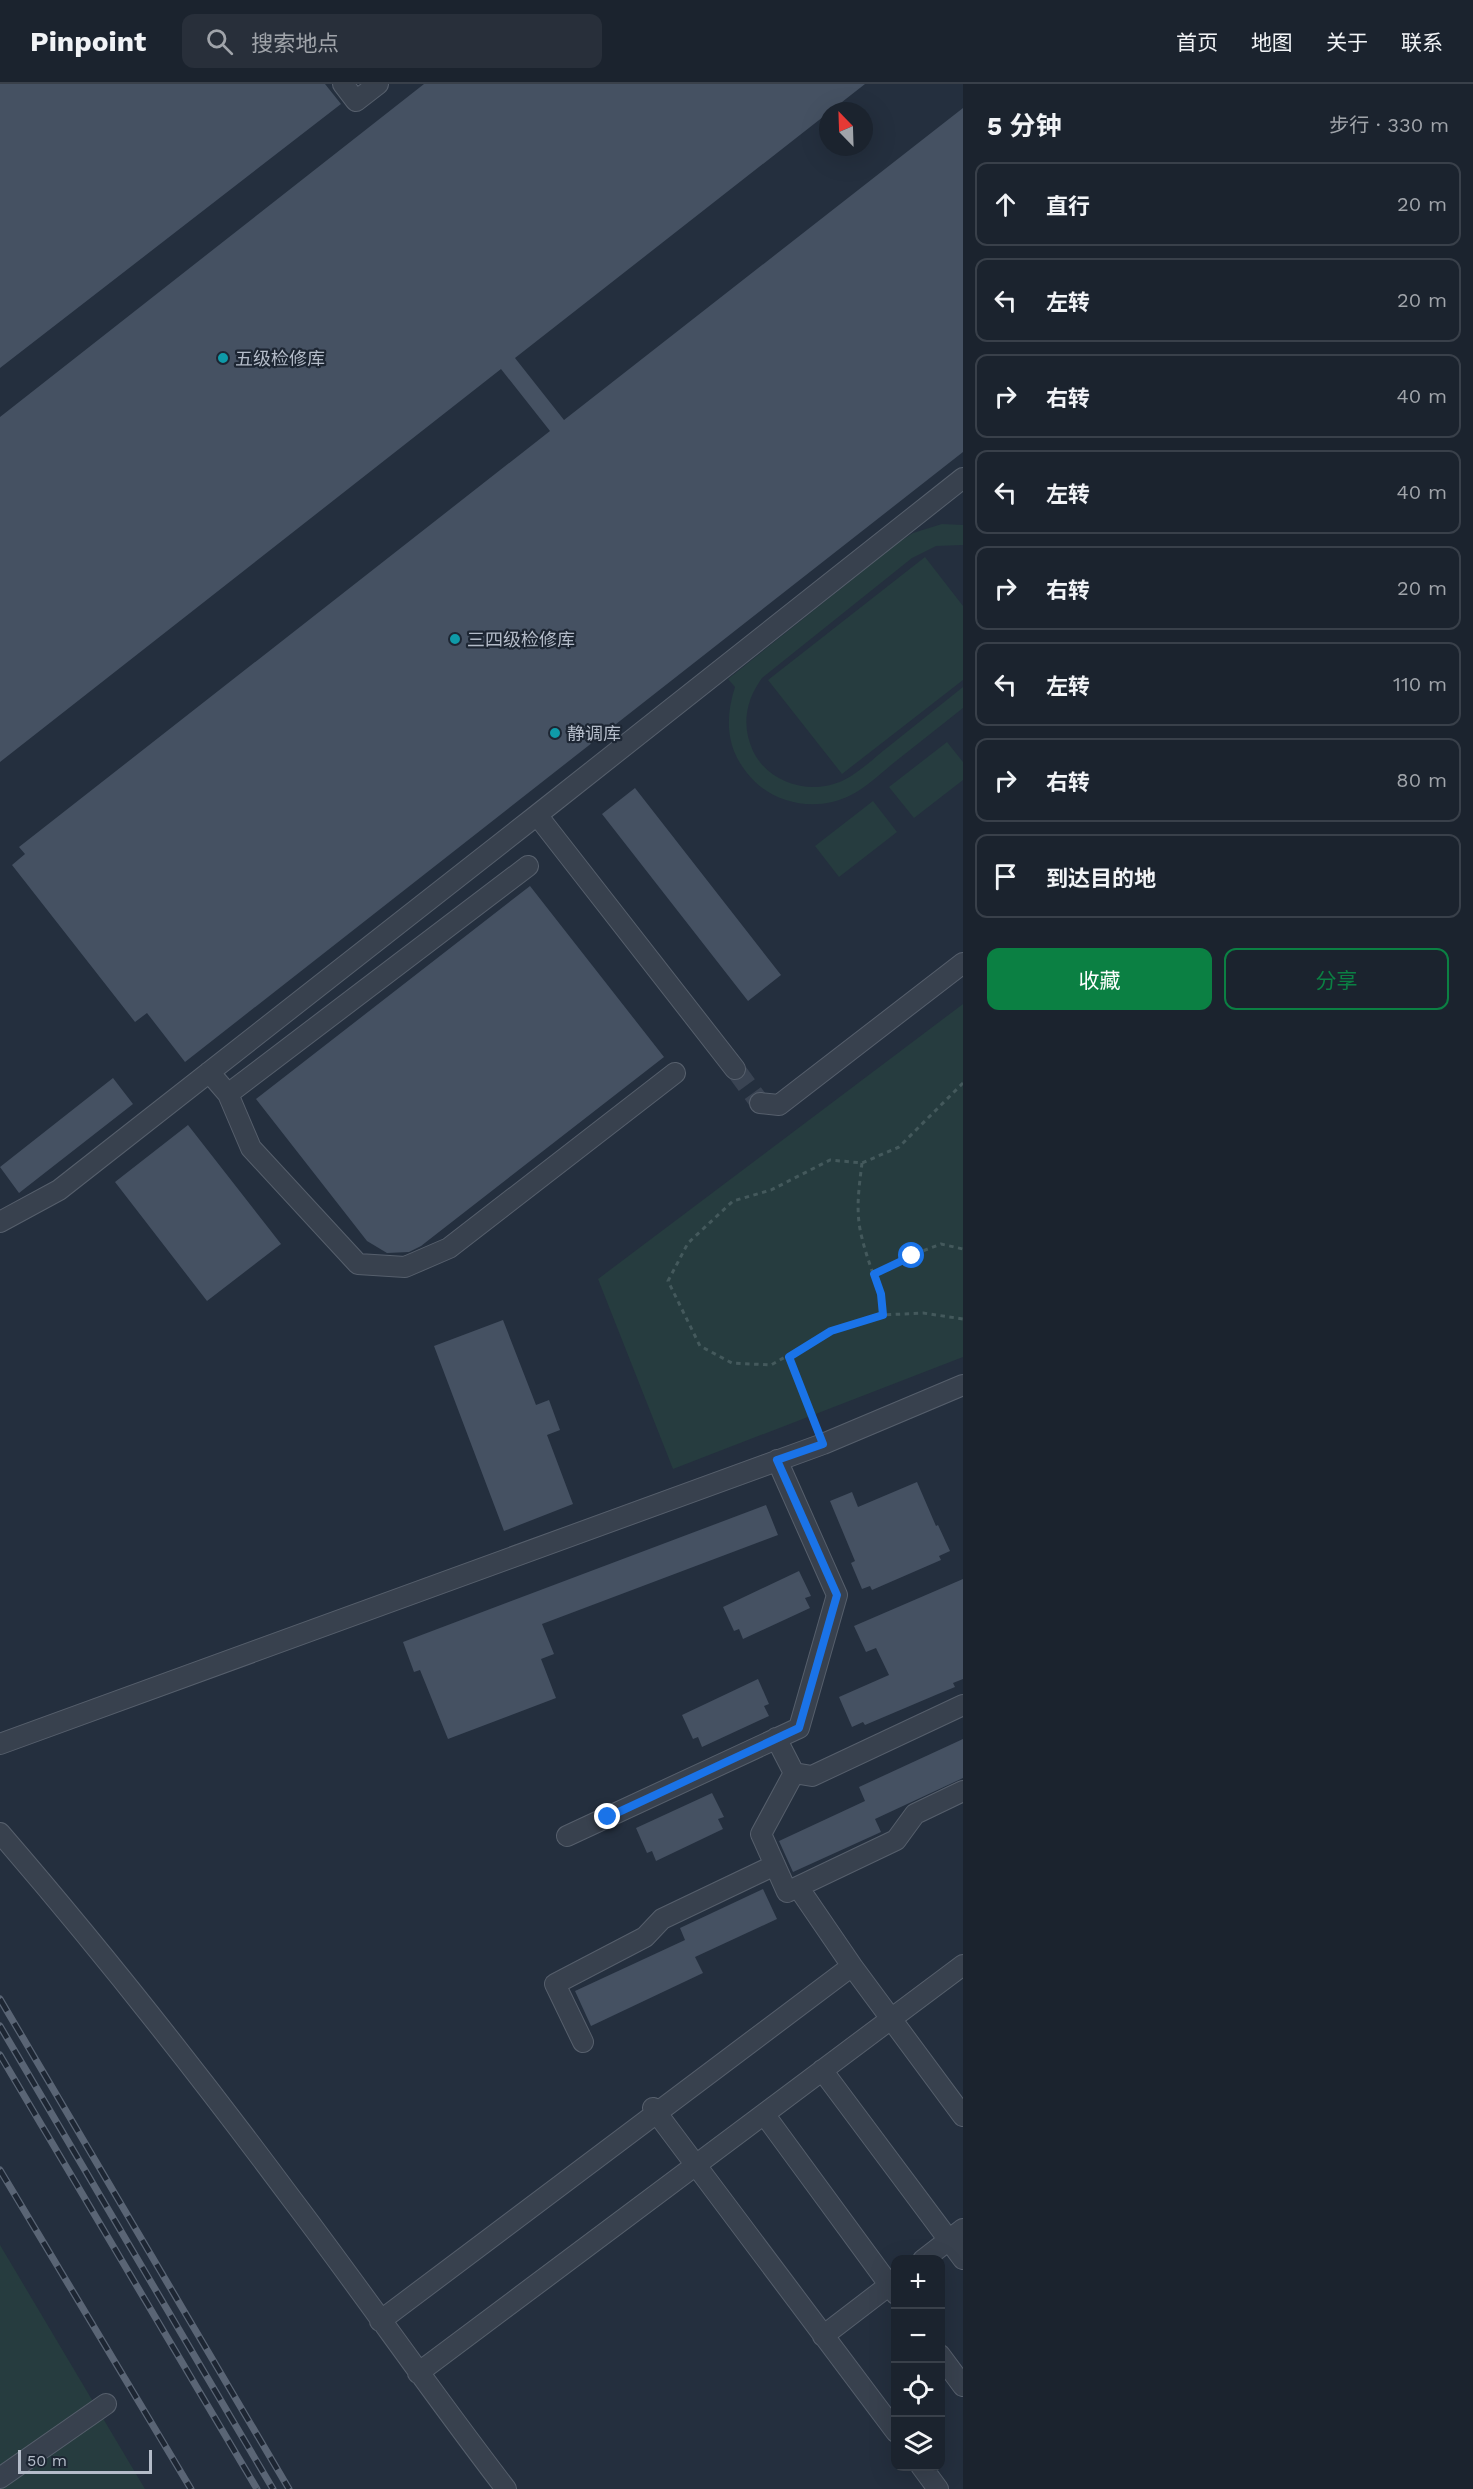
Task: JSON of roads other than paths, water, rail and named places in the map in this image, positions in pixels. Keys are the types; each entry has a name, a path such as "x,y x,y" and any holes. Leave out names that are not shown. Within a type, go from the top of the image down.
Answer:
{"street":[{"path":"343,84 356,101 378,84"},
{"path":"0,1222 59,1190 963,478"},
{"path":"537,815 735,1069"},
{"path":"228,1094 528,866"},
{"path":"760,1103 779,1105 963,963"},
{"path":"209,1072 228,1094 251,1148 358,1264 405,1267 449,1248 675,1073"},
{"path":"0,1744 823,1444 963,1385"},
{"path":"567,1836 799,1728 837,1595 777,1460"},
{"path":"794,1773 812,1776 963,1705"},
{"path":"776,1738 794,1773"},
{"path":"794,1773 760,1834 787,1892 896,1840 915,1814 963,1791"},
{"path":"0,1833 81,1927 292,2198 418,2373 507,2489"},
{"path":"583,2042 555,1984 645,1937 662,1919 775,1865"},
{"path":"798,1887 852,1966 963,2115"},
{"path":"380,2321 655,2110 852,1966"},
{"path":"418,2373 962,1968"},
{"path":"822,2070 956,2234 963,2259"},
{"path":"655,2110 891,2425"},
{"path":"764,2114 891,2283"},
{"path":"927,2255 956,2234"},
{"path":"823,2336 891,2287"},
{"path":"945,2362 963,2386"},
{"path":"0,2478 106,2404"},
{"path":"925,2471 938,2489"}],"tunnel":[{"path":"735,1069 760,1103"}],"railway":[{"path":"0,1999 289,2489"},
{"path":"0,2026 273,2489"},
{"path":"0,2055 257,2489"},
{"path":"0,2170 191,2489"}],"place":[{"name":"五级检修库","path":"223,358"},
{"name":"三四级检修库","path":"455,639"},
{"name":"静调库","path":"555,733"}]}
